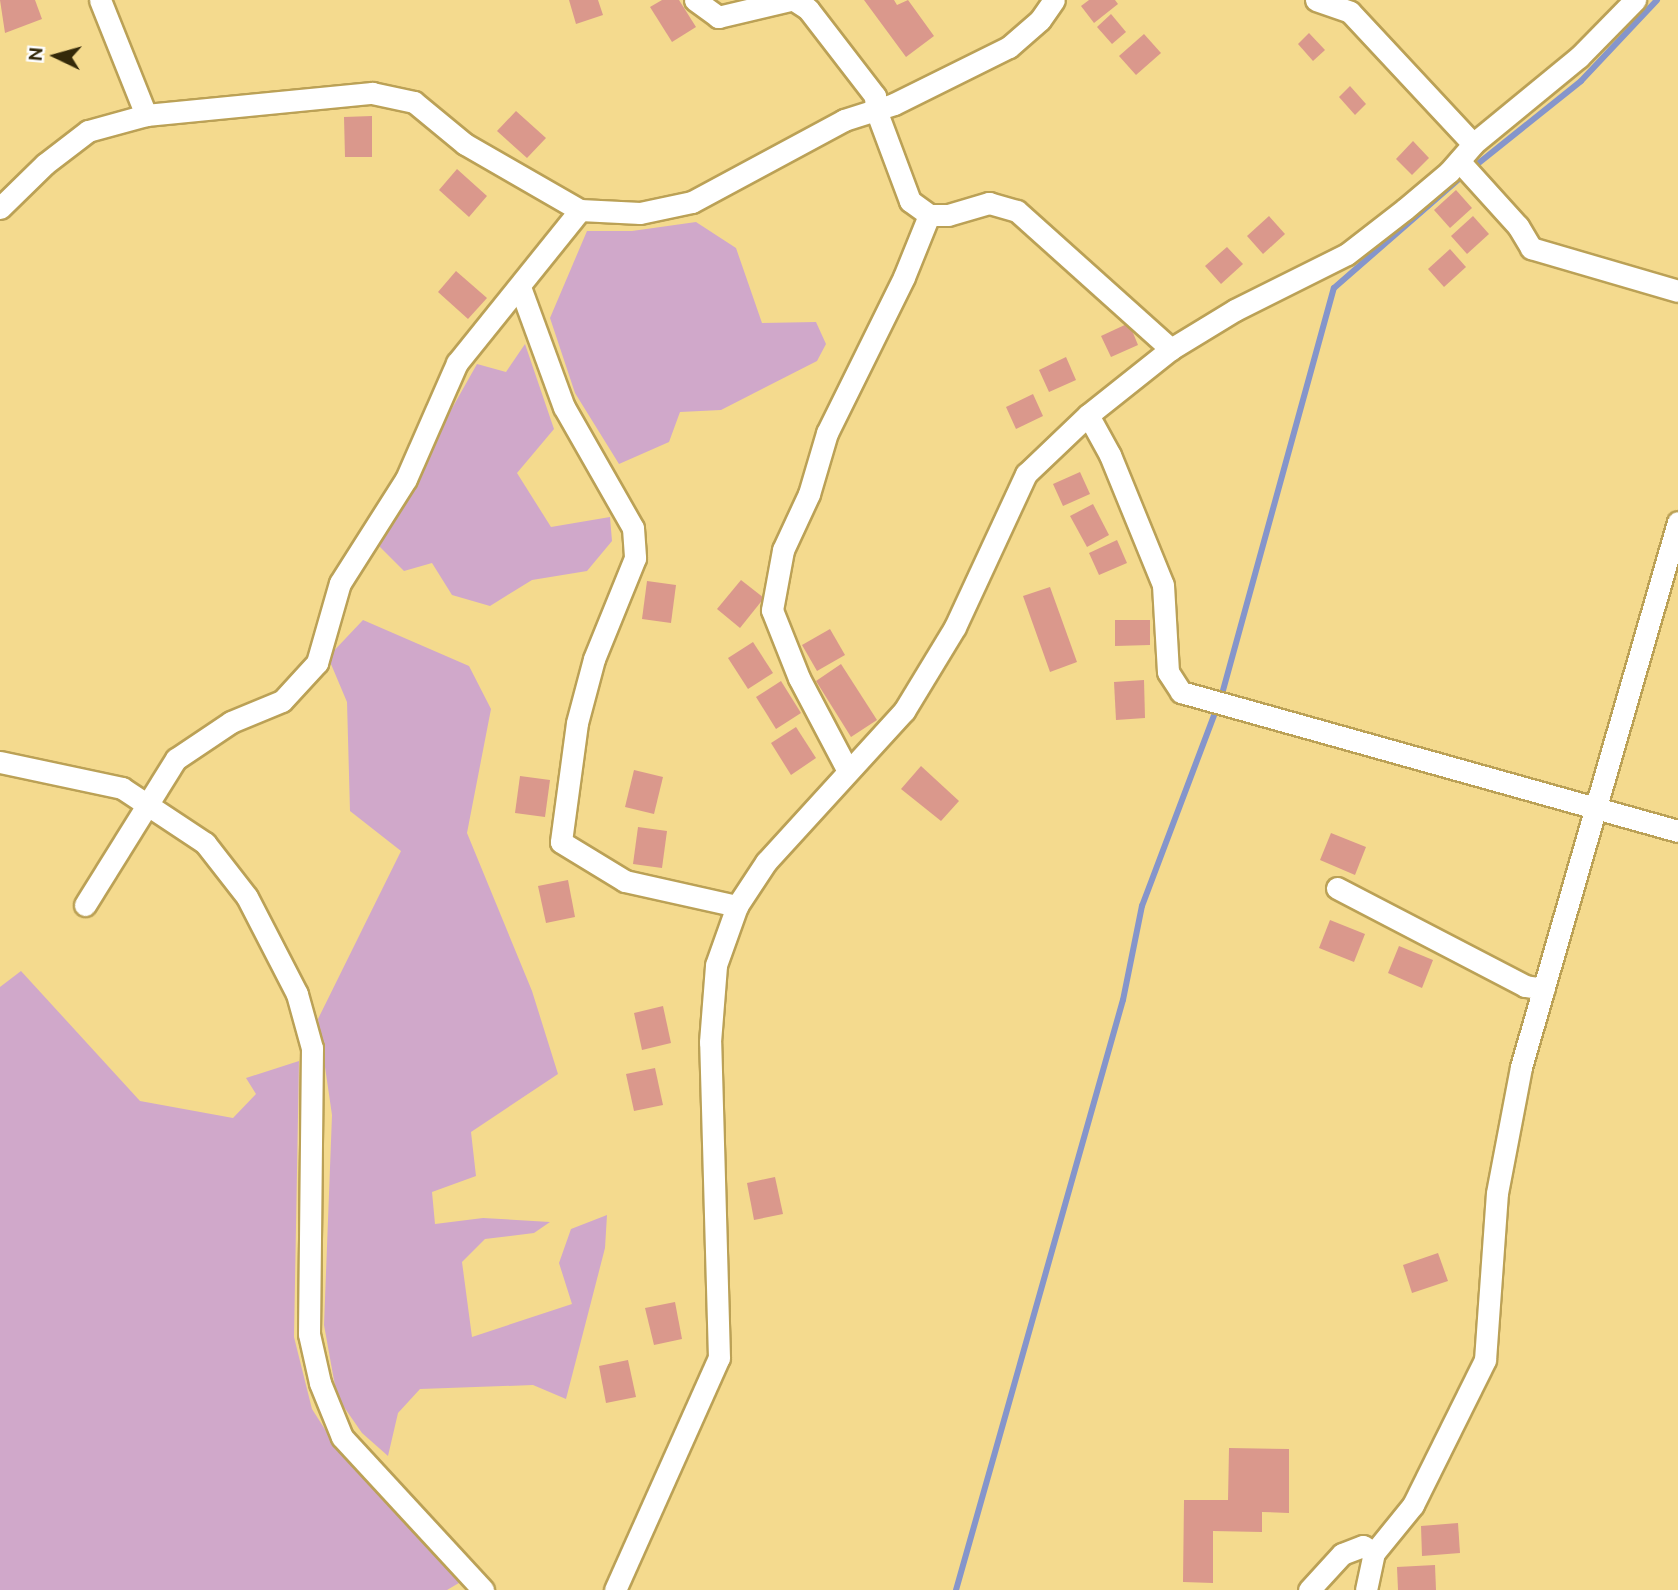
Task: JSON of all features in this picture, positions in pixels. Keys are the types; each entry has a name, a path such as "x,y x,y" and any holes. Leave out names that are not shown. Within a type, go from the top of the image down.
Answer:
{"street":[{"path":"100,0 146,115"},
{"path":"695,0 718,17 792,0 808,9 875,96 876,110 910,201 929,215 948,215 989,203 1017,211 1171,349"},
{"path":"0,208 45,164 88,131 146,115 372,93 414,102 465,144 580,210 640,213 692,202 845,120 876,110 1009,47 1040,20 1054,0"},
{"path":"1316,0 1350,12 1473,144"},
{"path":"615,1590 719,1358 710,1042 716,965 737,906 766,862 904,711 956,627 1026,474 1088,415 1171,349 1235,310 1347,254 1459,161 1473,144 1579,57 1635,0"},
{"path":"1459,161 1518,226 1531,247 1678,291"},
{"path":"85,905 146,802 176,759 230,722 282,701 317,663 340,583 406,479 457,363 580,210"},
{"path":"848,771 799,678 772,610 783,550 809,494 827,433 904,277 929,215"},
{"path":"520,286 564,407 633,528 634,548 626,587 594,659 577,723 561,842 625,881 737,906"},
{"path":"1088,415 1110,454 1163,586 1168,672 1181,692 1678,831"},
{"path":"1366,1590 1374,1553 1413,1504 1485,1360 1497,1193 1521,1067 1598,808 1678,522"},
{"path":"0,762 122,788 205,843 247,897 297,994 312,1048 309,1334 320,1383 342,1437 483,1590"},
{"path":"1338,888 1525,985 1544,989"},
{"path":"1309,1590 1342,1554 1363,1546 1374,1553"}],"shaded area":[{"path":"696,222 736,248 762,323 816,322 826,344 817,361 721,410 680,412 669,442 619,464 575,393 550,318 587,231 632,231"},
{"path":"525,344 554,429 517,473 551,527 610,517 612,541 587,571 532,580 490,606 452,595 432,563 404,571 376,543 477,364 506,372"},
{"path":"363,620 469,666 491,709 467,833 532,991 558,1074 471,1132 476,1176 432,1192 435,1224 483,1218 550,1222 534,1233 485,1239 462,1262 472,1337 572,1304 559,1263 571,1229 607,1215 605,1248 566,1399 533,1385 420,1389 398,1413 388,1456 362,1433 337,1397 324,1325 332,1115 318,1019 401,851 350,811 347,702 328,657"},
{"path":"21,971 140,1101 233,1118 256,1094 246,1078 299,1061 294,1337 312,1409 335,1445 464,1580 447,1590 0,1590 0,987"}],"building":[{"path":"0,0 35,0 42,19 5,33"},
{"path":"569,0 598,0 603,15 576,24"},
{"path":"662,0 679,0 696,27 672,42 650,7"},
{"path":"864,0 894,0 897,5 908,0 934,36 906,57"},
{"path":"1089,0 1115,0 1118,4 1094,23 1081,6"},
{"path":"1111,14 1126,32 1112,44 1097,27"},
{"path":"1309,33 1325,50 1313,61 1298,44"},
{"path":"1144,34 1161,53 1136,75 1119,56"},
{"path":"1350,86 1366,104 1355,115 1339,97"},
{"path":"516,111 546,138 527,158 497,131"},
{"path":"372,116 372,157 345,157 344,117"},
{"path":"1413,141 1429,158 1412,175 1396,159"},
{"path":"457,169 487,196 469,217 439,190"},
{"path":"1456,190 1472,208 1450,228 1434,210"},
{"path":"1269,216 1285,234 1263,254 1247,236"},
{"path":"1473,216 1489,234 1467,254 1451,236"},
{"path":"1227,247 1243,264 1221,284 1205,266"},
{"path":"1450,249 1466,267 1444,287 1428,269"},
{"path":"456,271 487,298 468,319 438,292"},
{"path":"1129,323 1138,345 1111,357 1101,336"},
{"path":"1066,357 1076,380 1049,392 1039,370"},
{"path":"1033,394 1043,416 1016,429 1006,407"},
{"path":"1080,472 1090,494 1063,506 1053,484"},
{"path":"1093,504 1109,535 1087,547 1070,516"},
{"path":"1117,540 1127,563 1099,575 1089,553"},
{"path":"741,580 764,598 740,628 717,609"},
{"path":"647,581 676,585 671,623 642,619"},
{"path":"1050,587 1077,662 1050,672 1023,596"},
{"path":"1115,620 1150,620 1150,645 1115,646"},
{"path":"830,629 845,655 817,671 802,645"},
{"path":"753,642 773,673 748,689 728,658"},
{"path":"841,664 877,720 851,737 816,681"},
{"path":"1144,680 1145,718 1116,720 1114,682"},
{"path":"781,681 801,713 776,729 756,697"},
{"path":"796,727 816,758 791,775 771,743"},
{"path":"921,766 959,801 941,821 901,789"},
{"path":"634,770 663,777 654,814 625,807"},
{"path":"520,776 550,780 545,817 515,813"},
{"path":"638,827 667,831 662,868 633,864"},
{"path":"1331,833 1366,847 1355,875 1320,860"},
{"path":"568,880 575,917 546,923 538,886"},
{"path":"1330,920 1365,934 1354,962 1319,948"},
{"path":"1399,946 1433,960 1422,988 1388,973"},
{"path":"663,1006 671,1043 642,1050 634,1013"},
{"path":"655,1068 663,1105 634,1111 626,1074"},
{"path":"775,1177 783,1214 754,1220 747,1183"},
{"path":"1438,1253 1448,1281 1412,1293 1403,1265"},
{"path":"675,1302 682,1339 654,1345 645,1308"},
{"path":"628,1360 636,1397 606,1403 599,1366"},
{"path":"1229,1448 1289,1449 1289,1513 1262,1512 1262,1532 1213,1531 1213,1583 1183,1582 1184,1500 1228,1500"},
{"path":"1458,1523 1460,1553 1422,1556 1421,1526"},
{"path":"1435,1565 1436,1590 1398,1590 1397,1567"}],"waterway":[{"path":"956,1590 1123,1000 1142,906 1222,694 1334,288 1460,178 1581,81 1657,0"}]}
